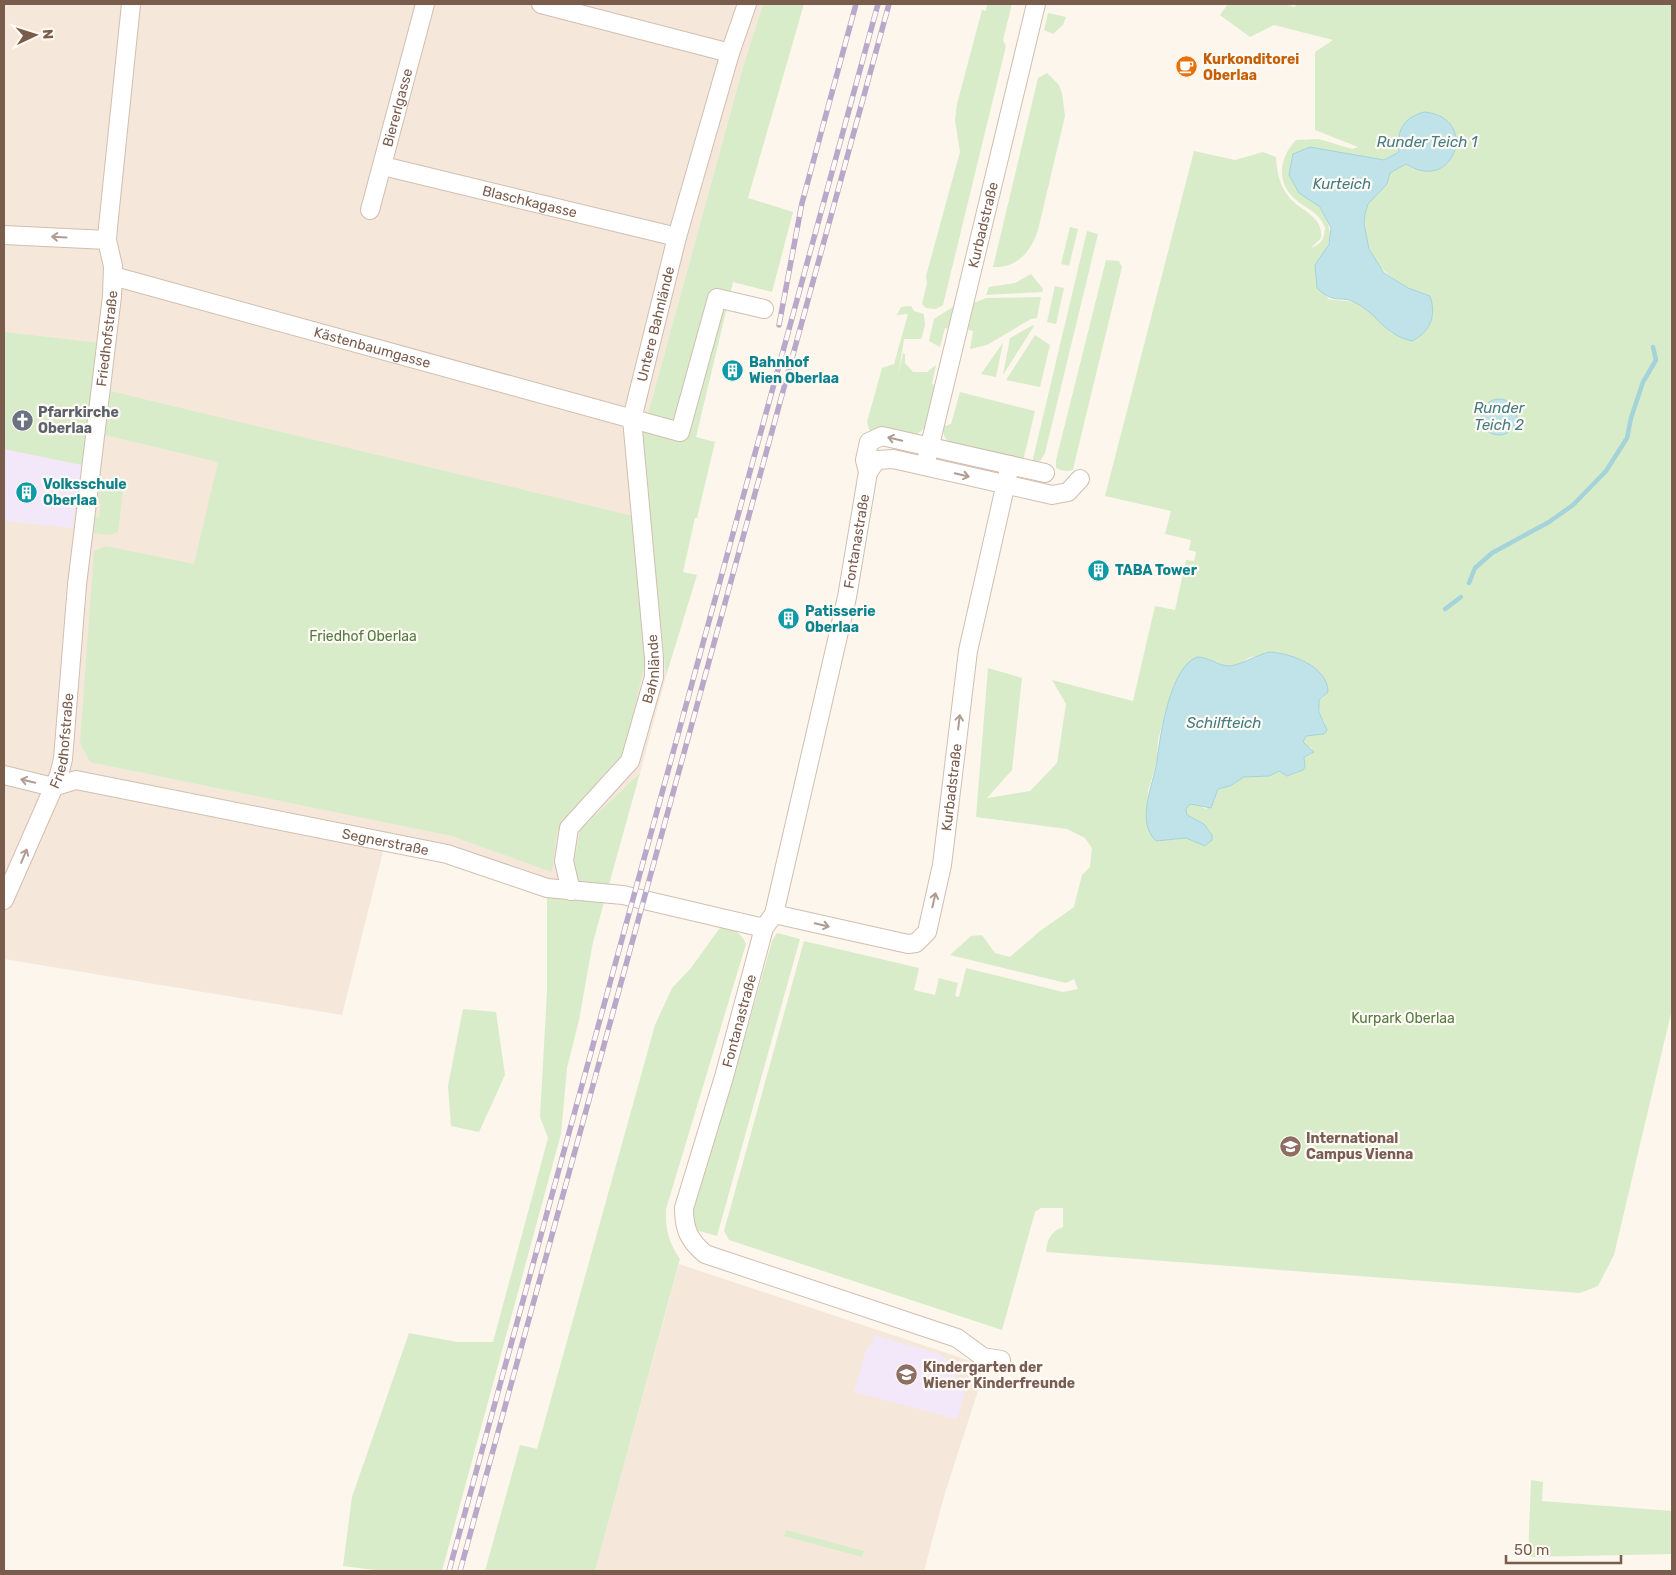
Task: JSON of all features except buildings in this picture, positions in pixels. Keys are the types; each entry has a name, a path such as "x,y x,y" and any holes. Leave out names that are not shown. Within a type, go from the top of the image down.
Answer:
{"street":[{"name":"Friedhofstraße","path":"4,900 53,787 63,759 77,584 113,276 107,240 131,4"},
{"name":"Biererlgasse","path":"370,210 425,4"},
{"path":"540,4 730,53"},
{"name":"Untere Bahnlände","path":"632,419 677,237 730,53 747,4"},
{"name":"Kurbadstraße","path":"924,466 1036,4"},
{"name":"Blaschkagasse","path":"383,166 677,237"},
{"path":"4,235 107,240"},
{"name":"Kästenbaumgasse","path":"113,276 632,419"},
{"path":"632,419 680,432 717,298 764,308"},
{"name":"Bahnlände","path":"571,891 564,861 569,828 630,761 654,677 654,658 632,419"},
{"path":"868,472 865,460 869,442 874,438 882,436 1045,473"},
{"path":"868,472 877,460 884,458 1052,495 1068,492 1080,480"},
{"name":"Kurbadstraße","path":"769,921 908,944 916,943 927,932 942,865 968,651 1010,465"},
{"name":"Fontanastraße","path":"868,472 847,597 769,921 724,1077 688,1189 684,1208 684,1227 691,1242 713,1258 957,1338 984,1357 1000,1360"},
{"name":"Segnerstraße","path":"4,775 53,787 76,780 391,842 447,854 546,888 623,895 769,921"}],"shaded area":[{"path":"4,4 763,4 743,67 641,439 666,676 640,773 580,830 567,900 547,897 448,860 384,848 342,1015 4,959"},
{"name":"Volksschule Oberlaa","path":"4,449 82,465 72,528 4,521"},
{"path":"679,1264 986,1366 945,1493 924,1571 595,1571"},
{"name":"Kindergarten der Wiener Kinderfreunde","path":"874,1335 939,1354 949,1361 955,1371 956,1386 966,1389 957,1419 854,1392 867,1347 871,1347"}],"green space":[{"path":"763,4 804,4 748,198 793,212 772,292 733,282 696,437 715,442 683,572 697,575 666,676 641,439 743,67"},
{"path":"987,4 1012,4 1003,40 1006,46 943,305 936,309 926,308 922,304 927,283 926,276 960,152 955,120 957,104 982,10 986,11"},
{"name":"Kurpark Oberlaa","path":"1228,4 1283,4 1295,7 1296,4 1672,4 1672,1009 1614,1255 1598,1286 1580,1293 1046,1252 1050,1237 1055,1231 1063,1227 1063,1208 1041,1208 1035,1212 1002,1330 729,1240 724,1231 804,941 919,968 914,990 935,995 939,978 958,983 955,996 959,997 966,968 1063,992 1078,989 1074,979 1066,983 950,955 971,936 982,935 995,953 1010,957 1040,931 1074,907 1082,875 1090,867 1092,848 1085,838 1067,829 976,817 988,668 1022,678 1012,770 987,798 1030,791 1057,763 1066,704 1052,680 1133,701 1155,606 1175,610 1186,560 1194,561 1196,552 1189,550 1191,540 1165,534 1171,511 1105,496 1194,151 1235,160 1263,152 1276,157 1279,178 1283,188 1294,202 1319,224 1321,238 1311,248 1322,241 1325,228 1320,218 1295,199 1284,185 1282,169 1286,154 1296,140 1319,139 1352,149 1358,147 1315,130 1315,52 1333,40 1274,25 1250,37 1220,15","holes":["1397,142 1415,170 1406,164 1390,173 1383,187 1368,204 1365,217 1368,245 1373,257 1388,275 1432,302 1433,316 1392,334 1375,316 1355,302 1328,299 1315,265 1330,237 1330,231 1320,207 1384,160 1399,152","1501,399 1510,403 1515,409 1517,417 1515,426","1273,652 1299,661 1311,667 1322,676 1324,697 1319,700 1319,706 1325,723 1318,735 1306,736 1303,742 1304,745 1312,748 1312,754 1304,757 1305,767 1297,773 1287,776 1279,771 1244,777 1230,786 1218,789 1214,801 1206,809 1193,803 1190,804 1186,809 1187,815 1204,824 1212,835 1206,846 1186,838 1169,840 1147,821 1148,791 1157,762 1158,740 1176,681 1191,661 1201,657 1226,666 1237,666 1248,658"]},
{"path":"1048,13 1066,17 1063,25 1053,34 1044,30"},
{"path":"1047,73 1059,85 1065,116 1038,230 1032,245 1022,257 1010,265 993,267 1038,78"},
{"path":"1070,227 1078,229 1069,266 1061,264"},
{"path":"1087,231 1098,234 1045,453 1040,461 1032,463"},
{"path":"1106,260 1119,261 1122,267 1073,470 1062,470 1056,468 1056,460"},
{"path":"1031,274 1043,289 1042,292 986,295 989,287 1015,283"},
{"path":"1055,286 1064,288 1056,324 1047,322"},
{"path":"1041,297 1037,318 1031,319 987,345 970,349 973,331 968,330 974,303 986,298"},
{"path":"956,305 950,329 945,328 940,347 929,341 934,319"},
{"path":"911,306 914,311 924,314 925,326 921,339 904,339 898,376 903,353 905,354 905,363 913,372 927,372 936,365 932,384 937,386 931,413 925,427 916,434 882,428 870,432 867,422 882,368 894,364 908,314 897,315 901,307"},
{"path":"1034,326 1003,375 1010,338"},
{"path":"4,332 100,343 82,465 4,449"},
{"path":"1035,335 1050,345 1040,387 1006,380"},
{"path":"1002,344 996,377 981,374"},
{"name":"Friedhof Oberlaa","path":"110,391 633,516 647,654 622,763 557,831 552,872 452,836 90,762 80,743 94,551 106,546 194,564 218,462 105,435"},
{"path":"960,392 1035,411 1023,461 951,444 947,440 944,436 944,429 945,426 951,424"},
{"path":"105,483 113,483 123,492 118,532 110,535 94,533 95,517 99,517 101,504 97,503 100,488"},
{"path":"640,773 593,942 579,1020 567,1068 561,1134 442,1571 382,1571 343,1566 352,1497 409,1333 457,1342 493,1342 548,1138 540,1117 547,991 547,897 567,900 580,830"},
{"path":"723,927 737,932 746,944 666,1209 666,1223 669,1236 680,1259 595,1571 485,1571 520,1445 537,1449 655,1025 672,988 691,968 719,929"},
{"path":"777,933 800,939 717,1236 696,1230 692,1217 694,1201 734,1076 772,941"},
{"path":"463,1009 496,1012 505,1075 479,1132 451,1126 448,1086"},
{"path":"1531,1480 1543,1482 1542,1501 1672,1511 1672,1554 1528,1557"},
{"path":"786,1530 864,1551 862,1557 784,1536"}],"water":[{"name":"Kurteich","path":"1424,112 1442,117 1452,127 1456,139 1454,152 1448,162 1437,170 1423,171 1406,164 1390,173 1387,184 1368,204 1364,224 1369,249 1384,273 1408,288 1430,296 1433,310 1430,323 1423,333 1412,341 1394,334 1371,313 1356,303 1346,299 1329,297 1317,288 1315,265 1329,244 1331,228 1320,207 1299,193 1289,175 1293,154 1310,147 1384,160 1399,152 1398,144 1402,126 1411,118"},
{"name":"Runder Teich 2","path":"1499,399 1512,404 1517,417 1512,430 1499,435 1486,430 1481,417 1486,404"},
{"name":"Schilfteich","path":"1269,652 1297,658 1315,668 1322,675 1326,683 1328,692 1319,700 1319,712 1327,730 1324,734 1306,736 1303,742 1314,752 1304,757 1305,767 1303,770 1287,776 1279,771 1269,776 1244,777 1230,786 1218,789 1211,808 1190,804 1186,809 1187,815 1204,824 1212,835 1212,840 1205,846 1186,838 1156,841 1150,833 1146,813 1168,703 1180,674 1188,663 1197,657 1232,666"}],"waterway":[{"path":"1469,583 1475,568 1492,553 1549,522 1573,505 1606,471 1627,438 1631,418 1643,382 1656,360 1653,347"},
{"path":"1445,609 1461,597"}],"railway":[{"path":"779,325 802,203 856,4"},
{"path":"449,1571 878,4"},
{"path":"460,1571 889,4"}],"place":[{"name":"Kurkonditorei Oberlaa","path":"1187,67"},
{"name":"Bahnhof Wien Oberlaa","path":"733,370"},
{"name":"Pfarrkirche Oberlaa","path":"22,420"},
{"name":"Volksschule Oberlaa","path":"27,492"},
{"name":"TABA Tower","path":"1099,570"},
{"name":"Patisserie Oberlaa","path":"789,619"},
{"name":"International Campus Vienna","path":"1290,1146"},
{"name":"Kindergarten der Wiener Kinderfreunde","path":"907,1375"}],"water label":[{"name":"Runder Teich 1","path":"1427,142"}]}
